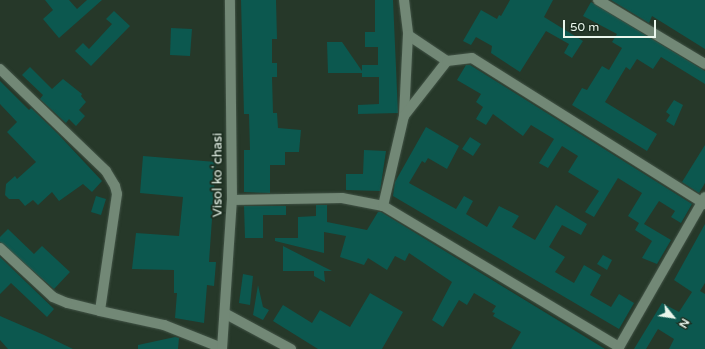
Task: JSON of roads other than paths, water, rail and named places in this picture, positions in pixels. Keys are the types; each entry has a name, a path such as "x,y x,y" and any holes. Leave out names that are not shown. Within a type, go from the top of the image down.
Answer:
{"street":[{"name":"Visol koʻchasi","path":"222,348 226,314 232,200 230,0"},
{"path":"383,206 404,116 408,35 404,0"},
{"path":"598,0 705,64"},
{"path":"232,200 342,198 383,206 619,348 704,201 472,58 447,61 408,35"},
{"path":"404,116 447,61"},
{"path":"0,69 106,171 115,186 116,194 100,311"},
{"path":"0,248 53,297 66,303 164,325 222,348"},
{"path":"226,314 290,349"}]}
